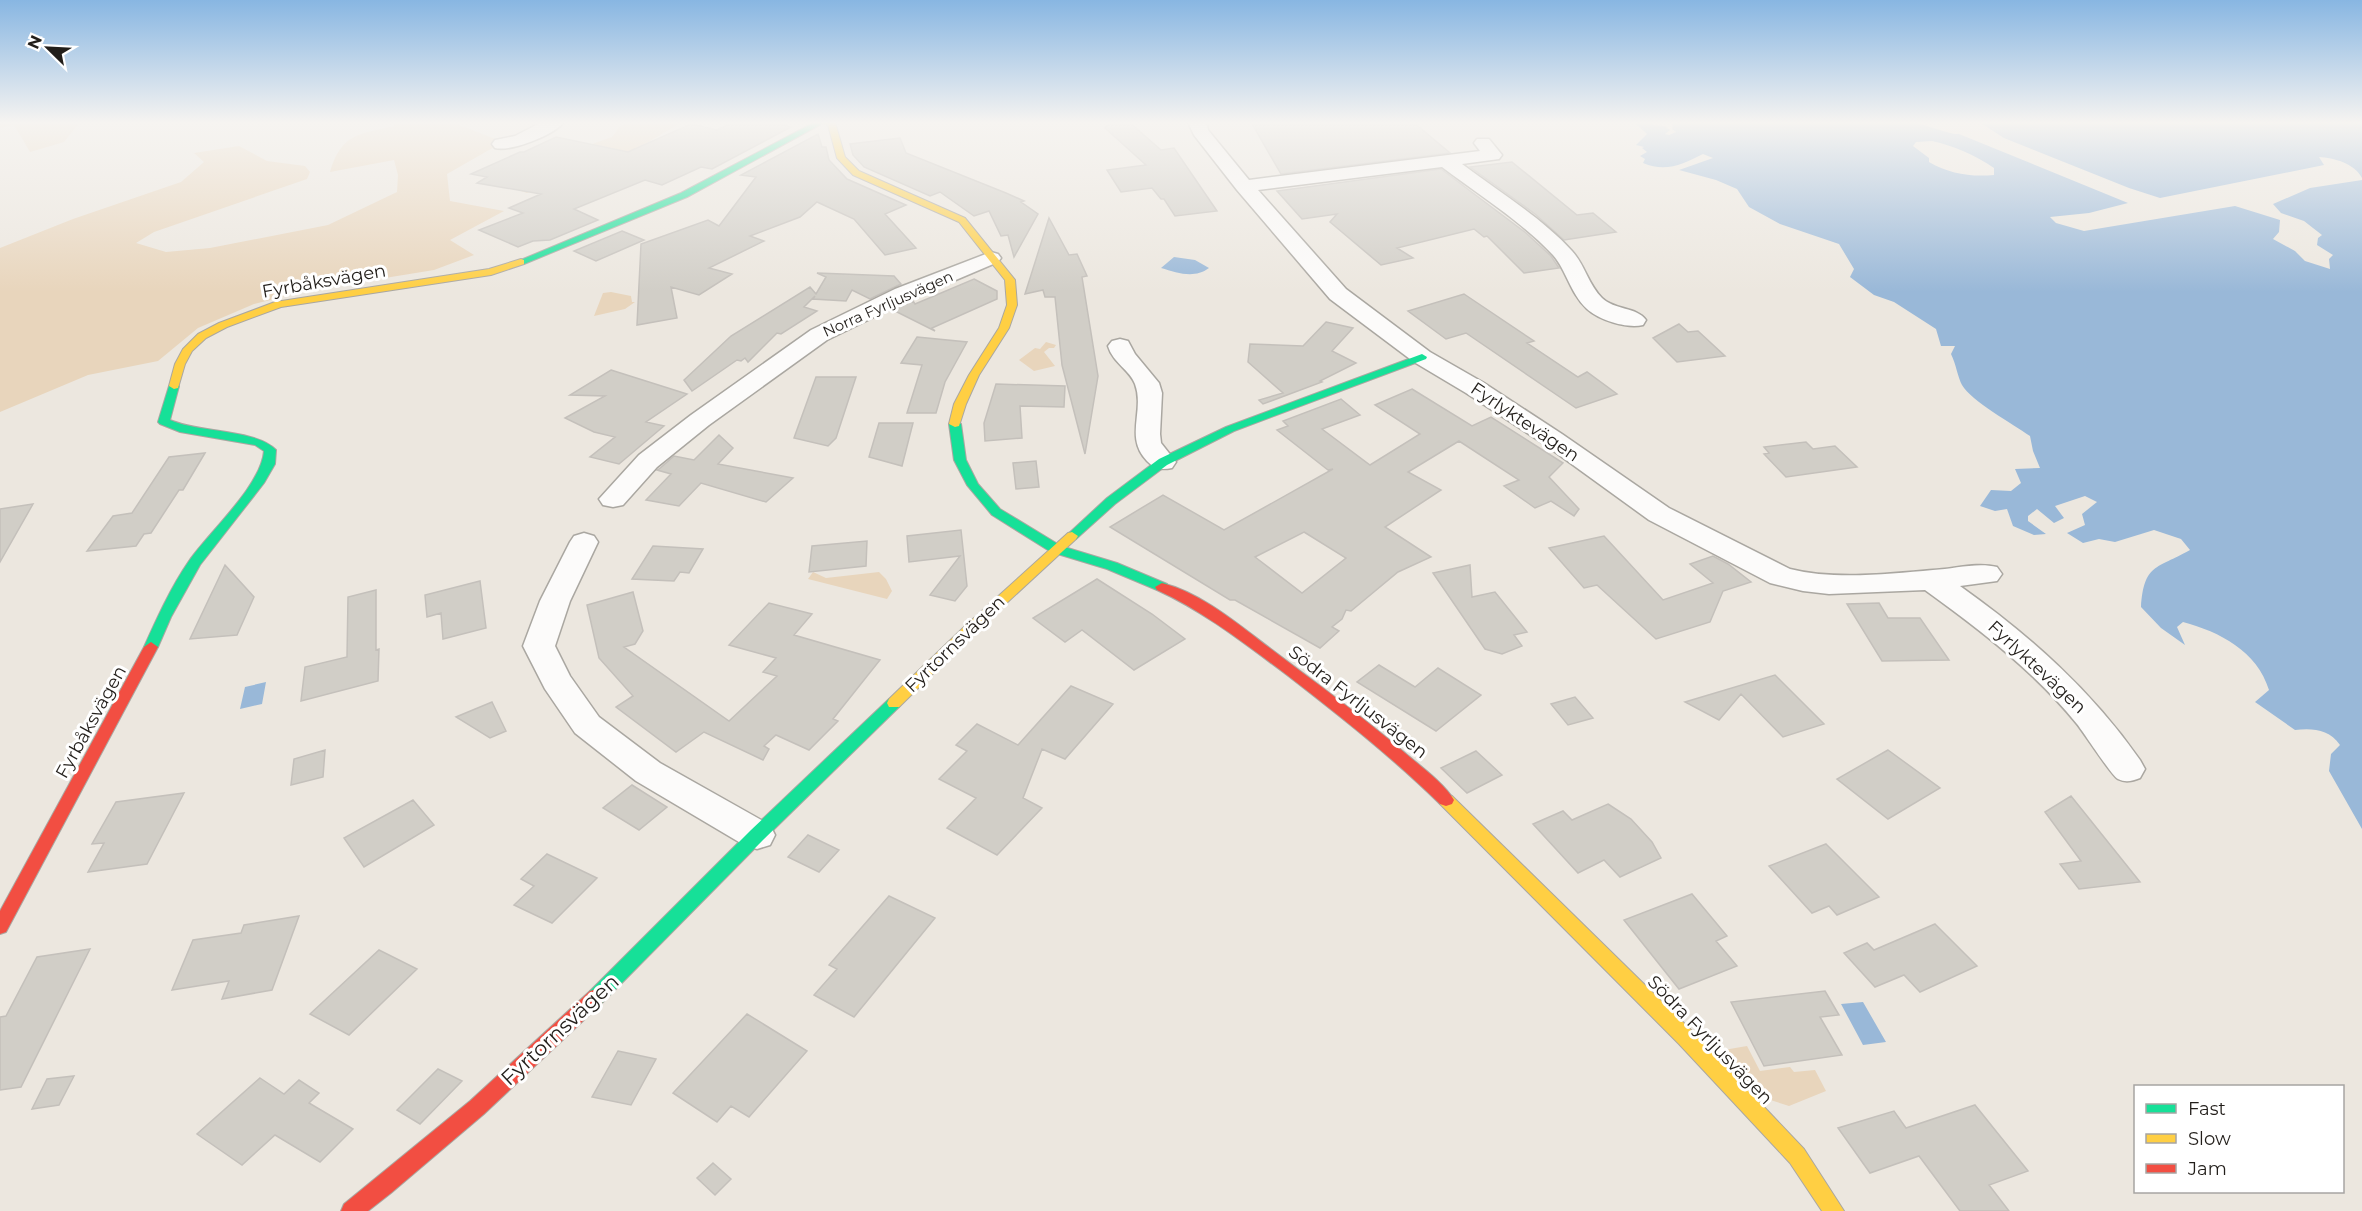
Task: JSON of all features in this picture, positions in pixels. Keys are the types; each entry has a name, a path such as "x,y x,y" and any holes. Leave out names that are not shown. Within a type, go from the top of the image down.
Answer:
{"street":[{"name":"Fyrbåksvägen","path":"0,927 145,660 164,617 194,563 258,483 269,464 270,450 258,442 180,429 164,422 180,364 188,349 202,336 223,325 279,304 491,272 516,264 684,195 715,179"},
{"path":"868,179 962,220 991,258"},
{"name":"Fyrlyktevägen","path":"1238,179 1338,294 1422,357 1475,388 1553,439 1659,514 1780,576 1803,582 1829,585 1931,580 1987,574"},
{"path":"1244,186 1304,179"},
{"path":"1469,179 1550,240 1567,258 1581,288 1595,304 1605,311 1635,320"},
{"name":"Norra Fyrljusvägen","path":"613,499 648,462 699,420 819,335 877,306 991,258"},
{"name":"Södra Fyrljusvägen","path":"991,258 1010,280 1012,305 1004,328 974,375 960,404 955,424 960,460 973,485 996,512 1056,549 1112,566 1169,590 1229,625 1316,690 1415,769 1709,1062 1797,1156 1834,1211"},
{"path":"1120,346 1122,356 1147,382 1150,401 1146,421 1148,437 1153,454 1163,462"},
{"name":"Fyrtornsvägen","path":"351,1211 418,1160 524,1066 968,631 1111,501 1163,462 1230,429 1422,357"},
{"path":"584,542 555,600 539,646 556,681 586,725 648,772 757,836"},
{"name":"Fyrlyktevägen","path":"1931,580 1972,608 2044,670 2087,713 2112,744 2128,769"}],"shaded area":[{"path":"185,179 307,179 154,232 136,243 166,252 210,248 328,225 397,192 398,179 448,179 450,201 504,211 450,240 474,255 434,270 311,290 254,304 198,328 158,361 88,375 0,412 0,248 73,219 181,182"},
{"path":"524,179 561,179 527,193 512,188"},
{"path":"611,292 631,296 632,302 635,302 625,309 594,316 603,293"},
{"path":"1046,342 1056,345 1044,352 1055,366 1034,371 1019,360 1035,348 1040,349"},
{"path":"813,572 826,578 879,572 886,579 892,591 887,599 808,579"},
{"path":"1747,1046 1760,1071 1790,1067 1794,1072 1815,1070 1826,1091 1789,1106 1764,1098 1718,1051"}],"water":[{"path":"1710,179 2068,179 2128,203 2089,213 2050,217 2056,223 2084,231 2235,206 2280,220 2279,232 2273,239 2295,251 2305,261 2330,269 2329,259 2333,255 2317,245 2318,238 2322,235 2304,221 2281,213 2273,204 2310,188 2362,180 2362,829 2329,771 2331,754 2340,745 2336,740 2320,731 2295,730 2255,702 2269,690 2256,664 2235,645 2210,631 2183,622 2177,627 2185,645 2161,628 2141,607 2145,583 2149,575 2160,565 2190,550 2181,539 2154,530 2115,542 2099,539 2083,543 2067,533 2085,525 2082,514 2097,502 2085,496 2055,506 2064,518 2054,523 2037,509 2028,516 2028,521 2046,534 2034,535 2013,526 2007,509 1995,511 1980,506 1991,490 2011,491 2021,483 2015,469 2040,468 2030,436 1983,405 1967,391 1962,385 1951,354 1955,346 1941,346 1936,329 1894,302 1874,295 1850,277 1854,269 1839,244 1780,224 1749,207 1737,189"},
{"path":"2105,179 2257,179 2160,198"},
{"path":"1174,257 1195,260 1209,268 1192,274 1161,268"},
{"path":"266,682 262,704 240,709 245,687"},
{"path":"1863,1002 1886,1042 1863,1045 1841,1004"}],"building":[{"path":"484,179 676,179 662,185 645,180 574,209 598,220 550,240 533,241 518,247 479,230 523,213 509,208 541,194 477,183"},
{"path":"755,179 847,179 906,205 885,214 916,248 885,255 854,219 817,202 800,217 750,236 764,241 709,268 732,274 699,295 671,287 677,318 637,325 641,244 708,220 719,226"},
{"path":"890,179 970,179 1024,201 1021,202 1038,214 1014,257 1008,235 1001,236 989,211 974,216 940,192 930,196"},
{"path":"1112,179 1195,179 1217,211 1175,216 1164,199 1161,199 1152,188 1121,192"},
{"path":"1370,179 1454,179 1526,233 1551,256 1559,268 1524,273 1487,236 1484,237 1474,229 1397,248 1413,258 1381,265 1330,222 1337,214 1302,219 1277,191"},
{"path":"1486,179 1532,179 1577,215 1593,213 1616,232 1564,240 1535,214"},
{"path":"1049,218 1069,255 1077,254 1087,276 1082,277 1098,376 1085,454 1062,365 1055,297 1045,297 1043,290 1025,294"},
{"path":"622,231 644,240 596,261 574,251"},
{"path":"817,273 894,276 901,284 870,299 852,290 846,301 813,299 815,296 804,307 817,311 781,334 777,333 748,362 745,358 741,361 737,360 692,391 684,380 731,336 810,287 816,294 826,277"},
{"path":"974,279 997,291 997,299 932,328 935,331 893,310 913,301 915,304"},
{"path":"1464,294 1534,341 1527,343 1578,377 1587,372 1617,394 1576,408 1466,333 1446,339 1408,311"},
{"path":"1326,322 1353,328 1332,351 1356,363 1320,381 1322,382 1263,404 1259,400 1283,393 1248,362 1250,344 1303,346"},
{"path":"1679,324 1688,332 1698,331 1725,356 1677,362 1653,338"},
{"path":"917,337 967,342 945,382 936,413 907,413 922,365 901,363"},
{"path":"611,370 687,394 646,422 664,426 619,464 590,457 615,437 594,432 565,418 605,396 570,395"},
{"path":"816,377 856,377 836,438 828,446 794,438"},
{"path":"996,384 1065,386 1064,407 1020,406 1022,438 985,441 984,423"},
{"path":"1412,389 1472,426 1491,417 1563,463 1549,477 1579,509 1574,516 1551,501 1535,508 1504,486 1519,480 1459,441 1408,472 1441,490 1385,527 1431,557 1398,572 1351,611 1346,610 1342,619 1332,627 1339,631 1320,648 1235,600 1230,600 1110,527 1163,495 1224,530 1333,469 1328,470 1277,430 1288,426 1283,421 1341,399 1360,415 1322,429 1370,465 1420,434 1375,405","holes":["1304,532 1346,558 1302,593 1255,557"]},
{"path":"879,423 913,423 902,466 869,457"},
{"path":"719,435 733,448 718,464 793,478 766,502 701,483 679,506 646,500 671,474 657,470 674,456 694,460"},
{"path":"1806,442 1813,449 1835,446 1857,467 1786,477 1764,454 1769,453 1764,447"},
{"path":"205,453 183,490 179,490 151,533 144,534 136,546 87,551 113,516 132,513 169,457"},
{"path":"1036,461 1039,487 1016,489 1013,463"},
{"path":"33,504 0,562 0,509"},
{"path":"961,530 967,586 955,601 930,595 960,556 909,562 907,536"},
{"path":"1604,536 1663,600 1713,583 1690,564 1713,556 1728,564 1751,582 1723,591 1710,622 1656,639 1597,585 1584,588 1549,548"},
{"path":"867,541 866,566 809,572 812,546"},
{"path":"653,546 703,549 689,573 680,572 674,581 632,579"},
{"path":"225,565 254,597 237,635 190,639"},
{"path":"1470,565 1472,597 1495,592 1527,632 1514,635 1522,646 1502,654 1485,649 1433,573"},
{"path":"1097,579 1152,614 1185,639 1134,670 1082,630 1065,642 1033,618"},
{"path":"480,581 486,628 443,639 441,613 427,617 425,595"},
{"path":"376,590 378,681 301,701 305,667 347,657 348,597"},
{"path":"633,592 643,631 635,644 624,647 729,721 777,676 763,672 776,658 729,645 769,603 812,614 794,635 880,660 833,719 838,721 809,750 776,735 764,746 769,749 763,760 704,732 676,752 616,707 633,696 599,658 587,605"},
{"path":"1879,603 1888,618 1920,618 1949,660 1882,661 1847,604"},
{"path":"1379,665 1415,687 1438,668 1481,695 1436,731 1357,682"},
{"path":"1775,675 1824,724 1783,737 1741,694 1719,720 1685,702"},
{"path":"1071,686 1113,704 1065,759 1042,749 1023,798 1042,808 997,855 947,828 976,798 939,779 967,751 956,745 977,724 1018,745"},
{"path":"1575,697 1593,718 1568,725 1551,704"},
{"path":"492,702 506,731 490,738 456,717"},
{"path":"325,750 323,777 291,785 294,759"},
{"path":"1888,750 1940,788 1888,819 1837,779"},
{"path":"1476,751 1502,775 1467,793 1441,768"},
{"path":"632,785 667,807 639,830 603,808"},
{"path":"184,793 147,864 88,872 104,843 92,844 116,802"},
{"path":"2071,796 2140,882 2079,889 2060,864 2081,861 2045,812"},
{"path":"413,800 434,825 364,867 344,838"},
{"path":"1608,804 1631,819 1652,842 1661,858 1620,877 1604,860 1578,873 1533,824 1563,811 1572,820"},
{"path":"808,835 839,850 819,872 788,857"},
{"path":"1826,844 1879,897 1837,915 1829,906 1812,913 1769,866"},
{"path":"547,854 597,878 552,923 514,905 534,886 521,879"},
{"path":"1692,894 1727,936 1716,941 1737,966 1679,989 1624,920"},
{"path":"889,896 935,918 854,1017 814,995 837,969 829,965"},
{"path":"299,916 272,990 222,999 229,981 172,990 193,940 241,933 244,925"},
{"path":"1935,924 1977,966 1920,992 1904,975 1875,987 1844,953 1867,943 1874,950"},
{"path":"90,949 21,1087 0,1090 0,1017 6,1016 37,957"},
{"path":"379,950 417,969 349,1035 310,1014"},
{"path":"1825,991 1839,1015 1820,1017 1842,1055 1764,1066 1731,1002"},
{"path":"747,1014 807,1051 749,1117 731,1106 717,1122 673,1093"},
{"path":"618,1051 656,1059 631,1105 592,1097"},
{"path":"438,1069 462,1081 420,1124 397,1110"},
{"path":"74,1076 59,1105 32,1109 47,1079"},
{"path":"260,1078 284,1094 299,1080 319,1093 309,1103 353,1129 320,1162 275,1135 242,1165 197,1134"},
{"path":"1975,1105 2028,1171 1989,1185 2009,1211 1960,1211 1919,1156 1870,1173 1838,1128 1894,1111 1906,1128"},
{"path":"713,1163 731,1179 715,1195 697,1178"}],"traffic: fast":[{"path":"521,262 684,195 715,179"},
{"path":"1072,536 1111,501 1163,462 1230,429 1422,357"},
{"path":"151,647 164,617 194,563 258,483 269,464 270,450 258,442 180,429 164,422 174,386"},
{"path":"955,424 960,460 973,485 996,512 1056,549 1112,566 1162,587"},
{"path":"596,997 757,835 894,703"}],"traffic: slow":[{"path":"868,179 962,220 1010,280 1012,305 1004,328 974,375 960,404 955,424"},
{"path":"174,386 180,364 188,349 202,336 223,325 279,304 491,272 521,262"},
{"path":"894,703 968,631 1072,536"},
{"path":"1446,800 1686,1038 1797,1156 1834,1211"}],"traffic: jam":[{"path":"1162,587 1195,603 1284,666 1388,747 1446,800"},
{"path":"0,927 151,647"},
{"path":"351,1211 477,1107 596,997"}]}
